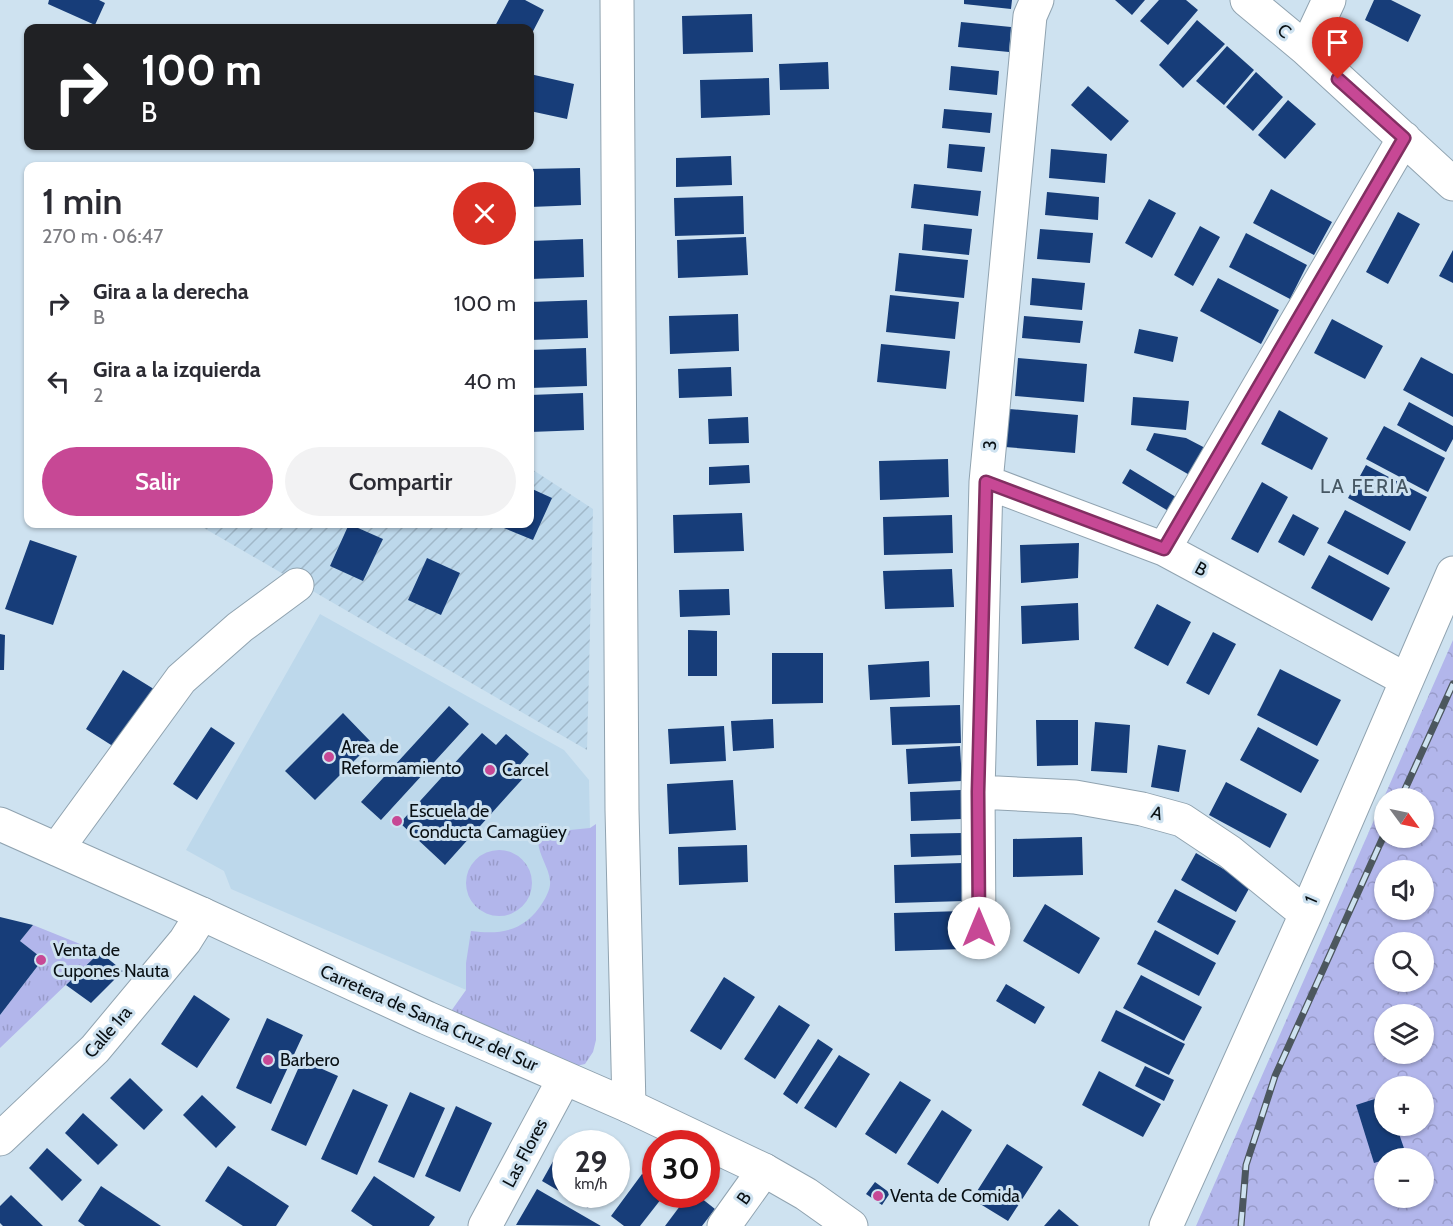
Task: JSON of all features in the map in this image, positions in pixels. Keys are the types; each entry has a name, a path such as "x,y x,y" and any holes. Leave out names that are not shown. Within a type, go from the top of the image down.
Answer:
{"street":[{"path":"617,0 622,810 629,1106"},
{"name":"3","path":"979,928 978,792 986,482 1030,16 1037,0"},
{"name":"C","path":"1247,0 1306,49 1453,184"},
{"path":"1306,49 1329,0"},
{"path":"1164,549 1404,138"},
{"name":"B","path":"986,482 1164,549 1405,679"},
{"name":"1","path":"1166,1226 1453,573"},
{"path":"57,849 181,679 240,627 297,585"},
{"name":"A","path":"978,792 1075,797 1142,809 1182,820 1230,852 1305,914"},
{"name":"Carretera de Santa Cruz del Sur","path":"0,824 427,1018 629,1106 764,1170 806,1194 850,1226"},
{"name":"Calle 1ra","path":"0,1139 95,1049 185,941 202,914"},
{"name":"Las Flores","path":"485,1226 564,1079"},
{"name":"B","path":"724,1226 764,1170"}],"shaded area":[{"path":"534,471 593,509 587,750 204,528 534,528"},
{"name":"Escuela de Conducta Camagüey","path":"320,614 564,750 589,780 593,979 557,1029 231,889 224,871 186,850"}],"green space":[{"path":"1453,640 1453,1226 1196,1226 1374,820 1374,848 1434,848 1434,788 1388,788"},
{"path":"596,824 596,1040 593,1052 585,1064 576,1066 449,1014 466,990 466,963 471,931 493,932 512,929 529,919 546,898 550,881 538,845 540,833 590,828"},
{"path":"499,850 511,853 522,860 529,871 532,883 529,895 522,906 511,913 499,916 487,913 476,906 469,895 466,883 469,871 476,860 487,853"},
{"path":"33,925 100,952 0,1048 0,1015 43,959 20,941"}],"building":[{"path":"49,0 99,0 105,3 95,24 48,4"},
{"path":"509,0 525,0 544,10 534,29 534,24 496,24"},
{"path":"964,0 1012,0 1011,9 964,4"},
{"path":"1115,0 1145,0 1132,15"},
{"path":"1159,0 1186,0 1198,10 1168,45 1140,21"},
{"path":"1374,0 1391,0 1421,15 1408,42 1365,20"},
{"path":"752,14 753,52 683,54 682,16"},
{"path":"1197,20 1225,44 1183,88 1159,65"},
{"path":"961,22 1011,27 1009,52 958,47"},
{"path":"1227,46 1254,70 1224,105 1196,81"},
{"path":"828,62 829,89 780,90 779,64"},
{"path":"951,66 999,71 997,95 949,90"},
{"path":"1256,72 1283,97 1253,131 1226,107"},
{"path":"534,75 574,84 567,119 534,112"},
{"path":"769,78 770,115 701,118 700,80"},
{"path":"1088,86 1129,121 1111,141 1071,105"},
{"path":"1288,100 1316,124 1285,159 1258,135"},
{"path":"944,109 992,113 990,133 942,128"},
{"path":"949,144 985,147 982,172 947,168"},
{"path":"1051,149 1107,154 1105,183 1049,178"},
{"path":"731,156 732,185 676,187 676,158"},
{"path":"580,168 581,205 534,207 534,169"},
{"path":"914,184 981,191 978,216 911,208"},
{"path":"1271,189 1332,222 1314,255 1253,223"},
{"path":"1047,192 1099,197 1098,220 1045,215"},
{"path":"743,196 744,234 675,236 674,198"},
{"path":"1149,199 1176,213 1152,258 1125,243"},
{"path":"1398,212 1420,224 1388,284 1366,272"},
{"path":"924,224 972,229 969,255 922,250"},
{"path":"1200,226 1220,237 1193,286 1174,275"},
{"path":"1040,229 1093,233 1090,263 1037,259"},
{"path":"1246,233 1307,265 1290,299 1229,267"},
{"path":"746,237 748,275 678,278 677,240"},
{"path":"583,239 584,277 534,279 534,241"},
{"path":"1453,250 1453,283 1439,276"},
{"path":"899,253 968,260 964,298 895,291"},
{"path":"1032,278 1085,283 1082,310 1030,305"},
{"path":"1218,278 1279,310 1261,344 1200,311"},
{"path":"890,295 959,302 955,339 886,332"},
{"path":"587,300 588,338 534,340 534,302"},
{"path":"738,314 739,351 670,354 669,316"},
{"path":"1024,316 1083,321 1080,343 1022,338"},
{"path":"1332,319 1383,346 1365,379 1314,353"},
{"path":"1139,329 1178,337 1173,362 1134,353"},
{"path":"881,344 950,351 946,389 877,382"},
{"path":"586,348 587,386 534,388 534,350"},
{"path":"1421,357 1453,374 1453,417 1403,390"},
{"path":"1018,358 1087,364 1084,402 1015,396"},
{"path":"731,367 732,396 679,398 678,369"},
{"path":"583,393 584,430 534,432 534,395"},
{"path":"1133,397 1189,401 1186,430 1131,425"},
{"path":"1409,402 1453,426 1453,439 1446,452 1397,425"},
{"path":"1009,409 1078,415 1075,453 1005,447"},
{"path":"1279,410 1328,438 1312,470 1261,444"},
{"path":"748,417 749,443 709,444 708,419"},
{"path":"1384,426 1445,458 1428,492 1366,459"},
{"path":"1154,433 1186,438 1209,450 1193,477 1146,450"},
{"path":"948,459 949,497 880,500 879,461"},
{"path":"749,465 750,483 709,485 709,467"},
{"path":"1366,465 1427,497 1410,531 1348,498"},
{"path":"1130,469 1179,499 1170,512 1122,483"},
{"path":"1262,482 1288,497 1258,553 1231,539"},
{"path":"534,490 552,498 533,540 504,528 534,528"},
{"path":"1345,510 1406,542 1388,575 1327,543"},
{"path":"742,513 744,551 674,553 673,515"},
{"path":"1293,514 1319,528 1304,556 1278,542"},
{"path":"952,515 953,553 884,555 883,517"},
{"path":"347,528 358,528 383,539 363,581 330,566"},
{"path":"30,540 77,556 53,625 5,609"},
{"path":"1079,543 1078,578 1021,583 1020,545"},
{"path":"1329,555 1390,588 1372,621 1311,588"},
{"path":"427,558 460,573 441,615 408,600"},
{"path":"952,569 954,607 885,609 883,571"},
{"path":"729,589 730,615 680,617 679,590"},
{"path":"1078,603 1079,640 1022,644 1021,606"},
{"path":"1157,604 1191,622 1168,666 1134,648"},
{"path":"688,630 717,631 717,676 688,676"},
{"path":"1213,632 1236,644 1209,695 1186,683"},
{"path":"0,634 5,635 4,670 0,670"},
{"path":"772,653 823,653 823,703 772,704"},
{"path":"929,661 930,697 870,700 868,665"},
{"path":"1280,669 1341,700 1317,746 1257,715"},
{"path":"123,670 157,691 119,750 86,729"},
{"path":"960,705 961,743 892,745 890,707"},
{"path":"449,706 469,724 381,820 361,802"},
{"name":"Area de Reformamiento","path":"343,713 372,743 315,800 285,771"},
{"path":"773,719 774,748 733,751 731,721"},
{"path":"1036,720 1078,720 1078,765 1037,766"},
{"path":"1095,722 1130,725 1127,773 1091,771"},
{"path":"724,726 726,761 670,764 668,729"},
{"path":"211,727 235,743 197,800 173,784"},
{"path":"1258,727 1319,760 1301,793 1240,760"},
{"path":"482,733 496,745 506,734 529,754 519,766 527,774 445,865 400,823"},
{"path":"1158,745 1186,750 1179,792 1151,787"},
{"path":"960,746 962,781 908,784 906,749"},
{"path":"733,780 736,830 669,834 667,784"},
{"path":"1226,782 1287,814 1270,848 1209,815"},
{"path":"961,790 962,819 911,821 910,792"},
{"path":"962,833 963,855 911,857 910,834"},
{"path":"1082,837 1083,875 1013,877 1013,839"},
{"path":"747,845 748,882 679,885 678,847"},
{"path":"1196,853 1251,885 1236,912 1181,880"},
{"path":"963,863 965,901 895,903 894,865"},
{"path":"1175,889 1236,921 1218,955 1157,922"},
{"path":"1045,904 1100,938 1079,974 1023,941"},
{"path":"963,911 964,949 895,951 894,913"},
{"path":"0,917 33,925 20,941 43,959 0,1015"},
{"path":"1155,930 1216,963 1199,996 1137,964"},
{"path":"100,952 123,971 91,1003 66,985"},
{"path":"1141,975 1202,1007 1184,1041 1123,1008"},
{"path":"724,977 755,997 721,1050 690,1031"},
{"path":"1006,984 1045,1007 1035,1024 996,1001"},
{"path":"194,995 230,1019 197,1068 161,1044"},
{"path":"779,1005 810,1025 775,1079 744,1059"},
{"path":"1116,1010 1185,1044 1169,1075 1101,1041"},
{"path":"267,1018 303,1035 271,1104 236,1088"},
{"path":"818,1039 833,1049 797,1104 783,1094"},
{"path":"839,1055 870,1074 836,1128 804,1108"},
{"path":"302,1060 338,1076 306,1146 271,1130"},
{"path":"1145,1066 1174,1080 1164,1101 1135,1086"},
{"path":"1099,1071 1161,1104 1143,1137 1082,1105"},
{"path":"130,1078 163,1110 144,1130 110,1098"},
{"path":"900,1081 931,1100 896,1154 865,1134"},
{"path":"353,1089 388,1105 357,1175 321,1159"},
{"path":"410,1092 445,1108 414,1178 378,1162"},
{"path":"202,1095 236,1127 216,1148 183,1115"},
{"path":"1374,1099 1374,1136 1400,1136 1404,1148 1374,1148 1374,1163 1356,1105"},
{"path":"456,1106 492,1123 460,1192 425,1176"},
{"path":"942,1110 972,1130 938,1184 907,1164"},
{"path":"83,1113 118,1145 98,1165 65,1133"},
{"path":"1007,1144 1043,1167 1008,1221 972,1199"},
{"path":"47,1148 82,1180 62,1201 29,1168"},
{"path":"552,1163 552,1187 542,1181"},
{"path":"228,1166 289,1206 276,1226 243,1226 205,1201"},
{"path":"642,1174 642,1208 654,1208 640,1226 624,1226 611,1216 617,1208 630,1208 630,1190"},
{"path":"374,1176 435,1217 429,1226 373,1226 351,1211"},
{"path":"875,1182 890,1193 882,1205 866,1194"},
{"path":"101,1186 161,1226 85,1226 78,1221"},
{"path":"537,1189 552,1198 552,1208 570,1208 601,1226 516,1225"},
{"path":"11,1195 43,1226 3,1226 0,1223 0,1206"},
{"path":"678,1208 715,1209 702,1226 665,1226"},
{"path":"1059,1209 1079,1226 1044,1226"}],"railway":[{"path":"1406,788 1453,684"},
{"path":"1241,1226 1246,1165 1275,1076 1378,848"}],"place":[{"name":"Area de Reformamiento","path":"329,757"},
{"name":"Carcel","path":"490,770"},
{"name":"Escuela de Conducta Camagüey","path":"397,821"},
{"name":"Venta de Cupones Nauta","path":"41,960"},
{"name":"Barbero","path":"268,1060"},
{"name":"Venta de Comida","path":"878,1196"}],"district":[{"name":"LA FERIA","path":"1365,486"}],"route":[{"path":"979,928 978,792 986,482 1164,549 1404,138 1338,79"}]}
